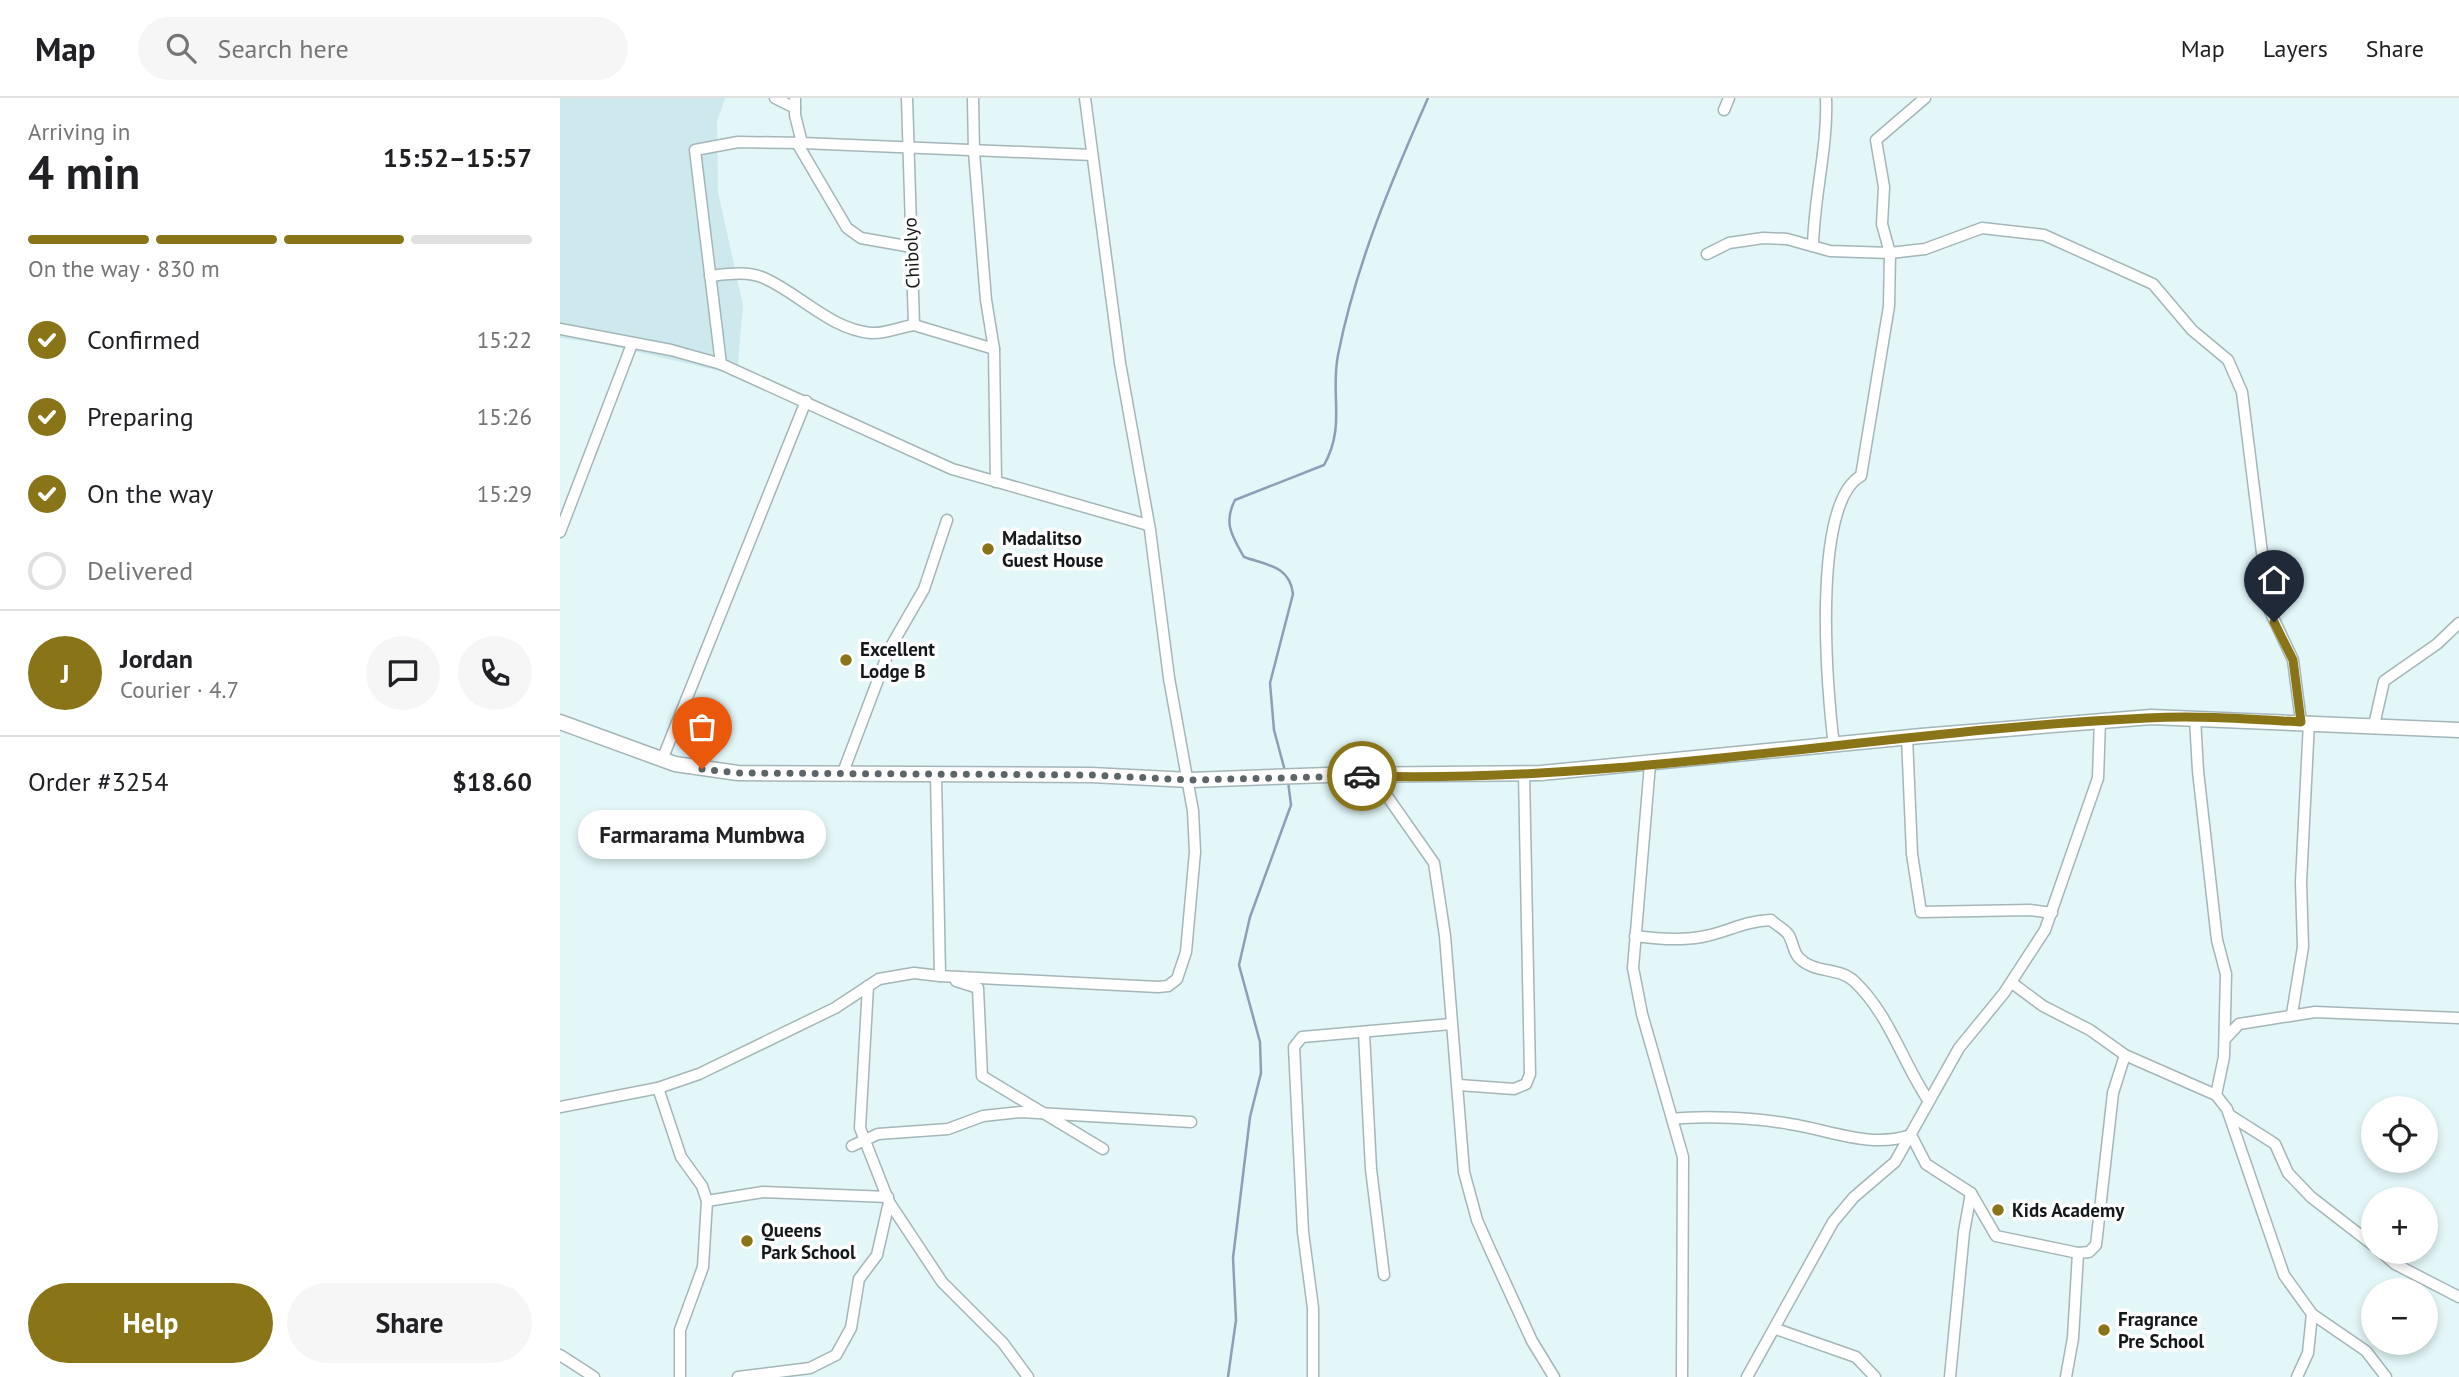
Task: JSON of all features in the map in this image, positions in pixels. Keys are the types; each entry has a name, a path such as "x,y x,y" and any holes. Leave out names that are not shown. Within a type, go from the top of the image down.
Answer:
{"main road":[{"path":"560,722 662,760 738,773 1091,775 1190,780 1524,774 2101,720 2195,718 2459,730"}],"street":[{"path":"775,98 795,103 799,143 846,228 861,238 912,247"},
{"name":"Chibolyo","path":"907,98 914,325"},
{"path":"973,98 974,152 986,300 994,349 996,482"},
{"path":"560,1107 658,1088 699,1074 796,1029 868,986 894,974 1158,987 1168,986 1177,979 1186,952 1195,852 1190,780 1168,678 1148,525 1119,363 1085,98"},
{"path":"1724,110 1729,98"},
{"path":"1814,246 1816,192 1827,120 1826,98"},
{"path":"1834,745 1825,659 1827,558 1843,493 1852,481 1861,475 1889,306 1891,253 1882,224 1884,187 1877,140 1925,98"},
{"path":"721,365 695,150 738,142 1092,155"},
{"path":"1707,254 1729,243 1763,237 1830,251 1891,253 1925,250 1982,228 2044,235 2153,284 2192,330 2228,360 2242,392 2249,424 2252,487 2260,525 2269,609 2293,660 2305,722 2301,882 2303,947 2292,1014"},
{"path":"710,276 744,274 763,278 838,323 859,330 883,332 914,325 994,349"},
{"path":"560,329 721,365 952,469 1148,525"},
{"path":"560,532 632,344"},
{"path":"662,760 725,610 806,401"},
{"path":"842,775 890,648 924,589 947,520"},
{"path":"2374,725 2385,681 2437,644 2459,623"},
{"path":"2195,718 2198,771 2217,940 2226,974 2225,1039 2216,1095"},
{"path":"1747,1377 1833,1222 1854,1197 1888,1171 1969,1033 2012,983 2045,930 2098,778 2101,720"},
{"path":"1907,737 1912,854 1921,912 2030,910 2052,913"},
{"path":"1650,764 1651,784 1633,968 1642,1014 1683,1157 1682,1377"},
{"path":"1459,1085 1514,1089 1526,1084 1530,1074 1524,774"},
{"path":"936,775 940,976"},
{"path":"1373,776 1434,863 1442,905 1451,1024 1459,1085 1461,1149 1477,1220 1532,1341 1554,1377"},
{"path":"1635,936 1663,940 1702,937 1733,926 1771,920 1787,933 1798,957 1818,971 1847,976 1857,984 1894,1032 1909,1072 1928,1100"},
{"path":"940,976 978,988 982,1076 1103,1149"},
{"path":"2012,983 2043,1006 2090,1030 2125,1055 2216,1095 2231,1116 2284,1275 2312,1314 2366,1351 2386,1377"},
{"path":"868,986 857,1143 880,1172 889,1200 942,1282 1003,1343 1028,1377"},
{"path":"2225,1039 2239,1024 2292,1014 2315,1012 2459,1018"},
{"path":"1313,1377 1313,1308 1303,1232 1298,1103 1293,1054 1297,1040 1302,1037 1451,1024"},
{"path":"1364,1033 1371,1169 1384,1275"},
{"path":"1911,1135 1926,1164 1971,1194 1996,1236 2078,1253 2089,1252 2096,1245 2113,1093 2125,1055"},
{"path":"658,1088 681,1157 702,1186 707,1201 703,1267 680,1330 680,1377"},
{"path":"857,1143 878,1134 948,1129 983,1116 1021,1112 1044,1115 1080,1113 1191,1122"},
{"path":"2231,1116 2275,1144 2288,1173 2311,1197 2361,1236"},
{"path":"1672,1119 1768,1120 1849,1138 1896,1140 1911,1135"},
{"path":"707,1201 763,1192 889,1200"},
{"path":"1950,1377 1965,1225 1971,1194"},
{"path":"738,1377 810,1368 836,1355 851,1328 855,1288 877,1255 889,1200"},
{"path":"2066,1377 2073,1338 2078,1253"},
{"path":"2395,1264 2459,1297"},
{"path":"2297,1377 2308,1351 2312,1314"},
{"path":"1776,1329 1856,1357 1875,1377"},
{"path":"560,1355 594,1377"}],"shaded area":[{"path":"560,98 725,98 717,122 718,192 743,305 737,375 603,344 560,338"}],"waterway":[{"path":"1285,771 1274,730 1270,683 1293,594 1291,585 1282,572 1244,557 1230,529 1231,508 1235,500 1324,465 1331,451 1336,424 1338,355 1354,288 1388,192 1428,98"},
{"path":"1228,1377 1236,1320 1233,1258 1250,1117 1261,1073 1260,1042 1239,965 1250,917 1291,805 1288,781"}],"way so far":[{"path":"702,769 738,773 1091,775 1190,780 1362,776"}],"place":[{"name":"Madalitso Guest House","path":"988,549"},
{"name":"Excellent Lodge B","path":"846,660"},
{"name":"Farmarama Mumbwa","path":"702,769"},
{"name":"Kids Academy","path":"1998,1210"},
{"name":"Queens Park School","path":"747,1241"},
{"name":"Fragrance Pre School","path":"2104,1330"}],"route":[{"path":"1362,776 1541,774 1921,736 2151,717 2301,722 2293,660 2274,622"}]}
